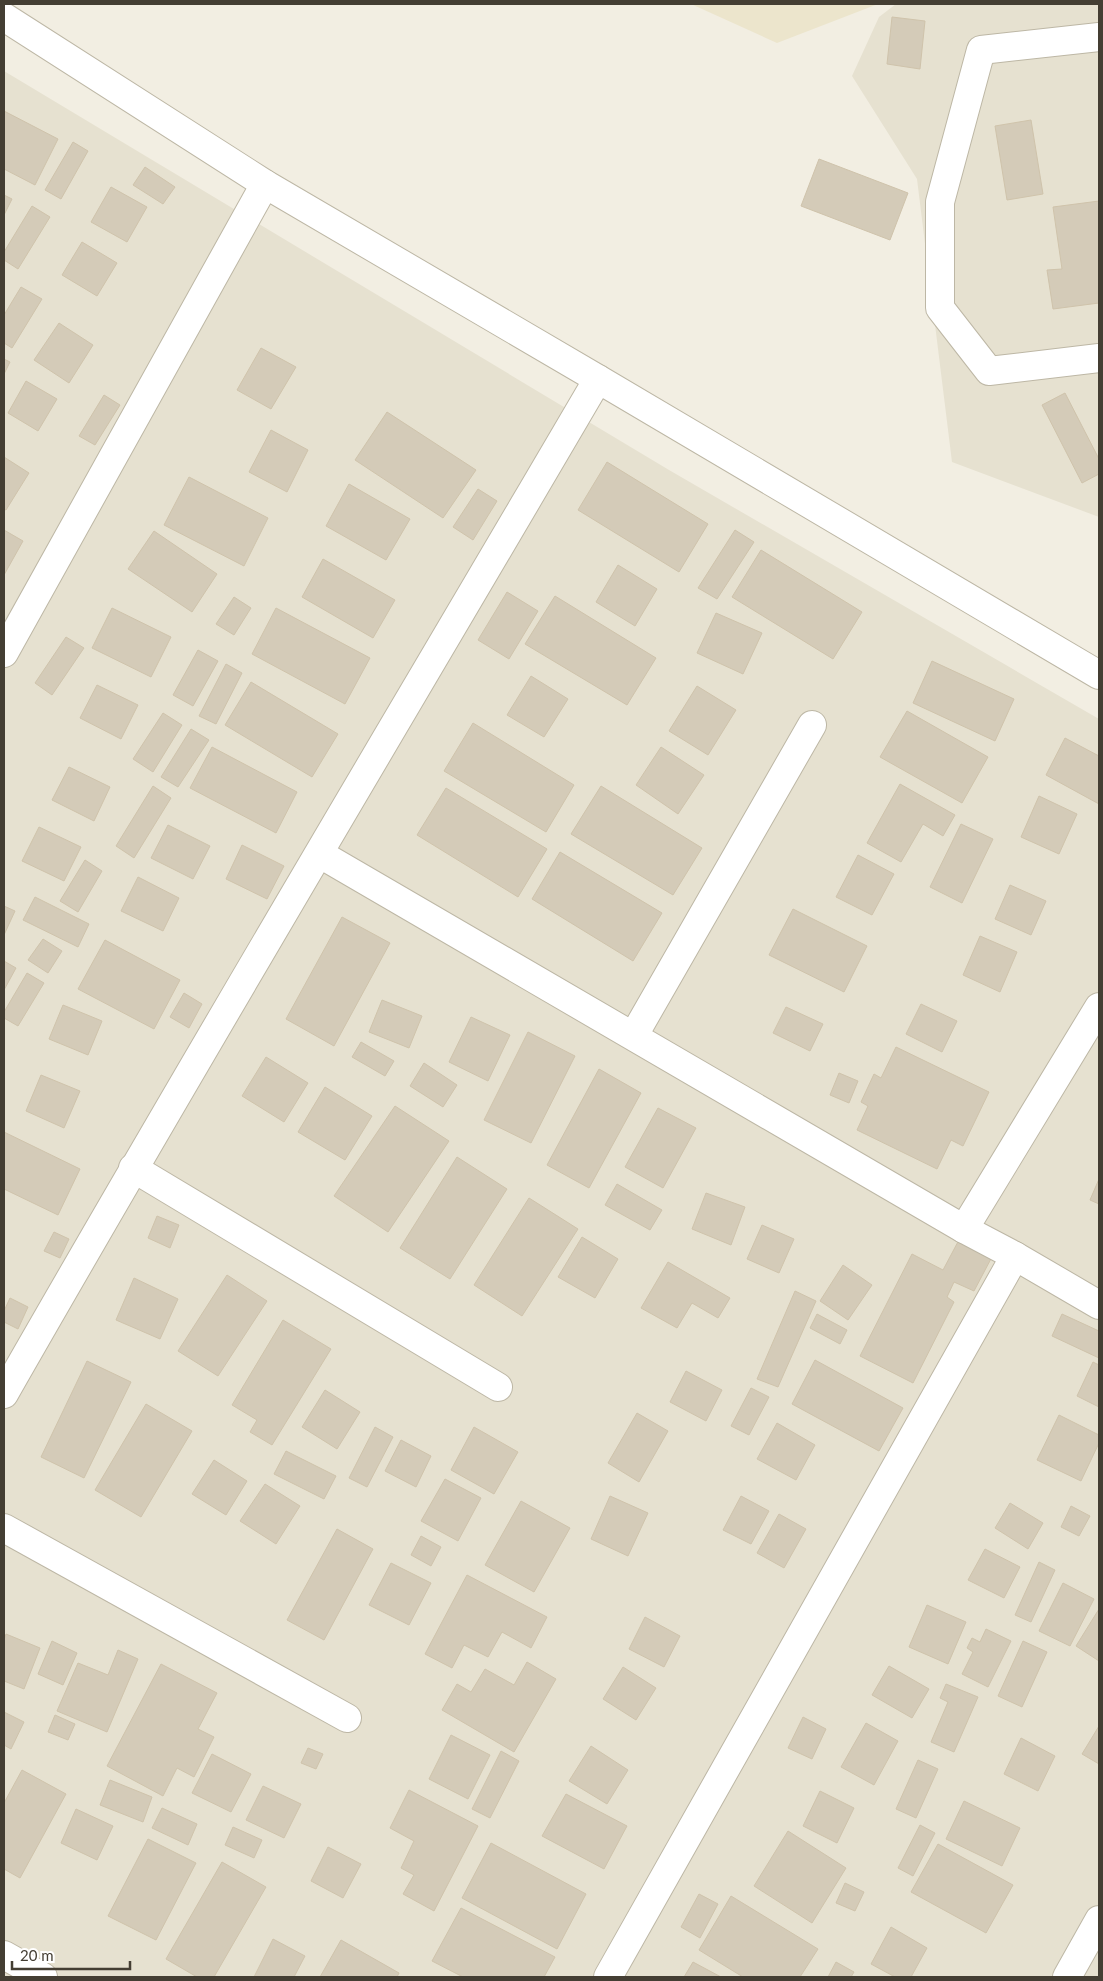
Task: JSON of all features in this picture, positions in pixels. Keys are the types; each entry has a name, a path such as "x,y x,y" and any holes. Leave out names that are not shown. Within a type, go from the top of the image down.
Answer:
{"street":[{"path":"4,17 265,184 1099,675"},
{"path":"1099,37 981,50 940,202 940,308 989,372 1099,358"},
{"path":"4,653 265,184"},
{"path":"4,1394 133,1168 320,854 598,379"},
{"path":"634,1035 812,725"},
{"path":"320,854 634,1035 964,1229 1016,1256 1099,1305"},
{"path":"964,1229 1099,1007"},
{"path":"133,1168 498,1387"},
{"path":"608,1977 1016,1256"},
{"path":"4,1528 347,1718"},
{"path":"1067,1977 1099,1920"},
{"path":"4,1955 43,1977"}],"shaded area":[{"path":"691,4 878,4 777,43"},
{"path":"896,4 1099,4 1099,517 952,462 917,179 852,76 879,17"},
{"path":"4,71 669,470 1099,719 1099,1977 4,1977"}],"building":[{"path":"892,17 925,21 920,69 887,64"},
{"path":"4,111 58,139 35,185 4,169"},
{"path":"1031,120 1043,194 1007,200 995,126"},
{"path":"73,142 88,151 61,199 45,190"},
{"path":"819,159 908,193 890,240 801,206"},
{"path":"145,167 175,187 163,204 133,185"},
{"path":"111,187 147,207 127,242 91,222"},
{"path":"4,195 12,199 4,215"},
{"path":"1099,201 1099,303 1053,309 1047,270 1062,269 1053,207"},
{"path":"32,206 50,217 18,269 4,260 4,252"},
{"path":"82,242 117,263 97,296 62,275"},
{"path":"21,287 42,299 12,348 4,343 4,315"},
{"path":"59,323 93,345 69,383 34,360"},
{"path":"261,348 296,367 271,409 237,390"},
{"path":"4,359 10,362 4,374"},
{"path":"26,381 57,399 38,431 8,413"},
{"path":"1065,393 1099,459 1099,474 1082,483 1042,405"},
{"path":"104,395 120,405 95,445 79,436"},
{"path":"387,412 476,470 443,518 355,460"},
{"path":"271,430 308,450 287,492 249,472"},
{"path":"4,457 29,473 6,510 4,509"},
{"path":"607,462 708,524 679,572 578,510"},
{"path":"189,477 268,518 244,566 164,525"},
{"path":"349,484 410,519 386,560 326,526"},
{"path":"478,489 497,501 473,540 453,527"},
{"path":"4,530 23,541 4,575"},
{"path":"735,530 754,542 717,599 698,588"},
{"path":"154,531 217,574 192,612 128,569"},
{"path":"761,550 862,612 833,659 732,597"},
{"path":"323,559 395,600 373,638 302,597"},
{"path":"618,565 657,589 635,626 596,602"},
{"path":"507,592 538,611 509,659 478,640"},
{"path":"555,596 656,658 627,705 525,644"},
{"path":"234,597 251,608 234,635 216,624"},
{"path":"112,608 171,637 151,677 92,648"},
{"path":"276,608 370,658 345,704 252,654"},
{"path":"716,613 762,633 743,674 697,653"},
{"path":"66,637 84,648 52,695 35,683"},
{"path":"198,650 218,661 193,706 173,695"},
{"path":"932,661 1014,699 995,741 913,703"},
{"path":"226,664 242,673 216,724 199,716"},
{"path":"531,676 568,699 544,737 507,715"},
{"path":"251,682 338,734 312,777 225,725"},
{"path":"97,685 138,705 121,739 80,718"},
{"path":"697,686 736,710 708,755 669,731"},
{"path":"907,711 988,757 962,803 880,757"},
{"path":"163,713 182,725 153,772 133,759"},
{"path":"473,723 574,785 546,832 444,771"},
{"path":"191,729 209,740 178,787 161,777"},
{"path":"1065,738 1099,756 1099,804 1046,775"},
{"path":"212,747 297,792 276,833 190,788"},
{"path":"661,747 704,775 678,814 636,785"},
{"path":"69,767 110,787 94,821 52,800"},
{"path":"900,784 955,815 943,836 923,824 901,862 867,843"},
{"path":"153,786 171,798 134,858 116,846"},
{"path":"601,786 702,848 673,895 571,834"},
{"path":"446,788 547,849 518,897 417,835"},
{"path":"1039,796 1077,814 1059,854 1021,837"},
{"path":"961,824 993,839 962,903 930,887"},
{"path":"168,825 210,846 193,879 151,858"},
{"path":"39,827 81,847 64,881 22,861"},
{"path":"242,845 284,866 267,899 226,879"},
{"path":"560,852 662,913 633,961 532,899"},
{"path":"858,855 894,874 872,915 836,897"},
{"path":"85,860 102,871 78,912 60,901"},
{"path":"138,877 179,898 163,931 121,911"},
{"path":"1010,885 1046,901 1031,935 995,919"},
{"path":"35,897 89,924 78,947 23,920"},
{"path":"4,906 15,911 4,935"},
{"path":"793,909 867,946 844,992 769,955"},
{"path":"342,917 390,943 334,1046 286,1019"},
{"path":"980,936 1017,952 1000,992 963,975"},
{"path":"43,939 62,951 48,973 28,960"},
{"path":"105,940 180,980 154,1029 78,989"},
{"path":"4,961 16,968 4,990"},
{"path":"27,973 44,983 18,1026 4,1018 4,1012"},
{"path":"184,993 202,1004 189,1028 170,1017"},
{"path":"382,1000 422,1016 409,1048 369,1032"},
{"path":"921,1004 957,1021 942,1052 906,1034"},
{"path":"63,1005 102,1021 88,1055 49,1039"},
{"path":"786,1007 823,1024 810,1051 773,1033"},
{"path":"471,1017 510,1035 488,1081 449,1062"},
{"path":"528,1032 575,1056 531,1143 484,1120"},
{"path":"361,1042 394,1061 385,1076 352,1057"},
{"path":"896,1047 989,1092 963,1146 951,1140 937,1169 857,1130 868,1106 861,1102 874,1074 881,1078"},
{"path":"266,1057 308,1083 284,1122 242,1096"},
{"path":"424,1063 457,1085 443,1107 410,1086"},
{"path":"599,1069 641,1093 589,1188 547,1165"},
{"path":"839,1073 858,1081 849,1103 830,1095"},
{"path":"41,1075 80,1091 64,1128 26,1111"},
{"path":"325,1087 372,1116 345,1160 298,1132"},
{"path":"395,1106 449,1141 388,1232 334,1196"},
{"path":"658,1108 696,1128 663,1188 625,1167"},
{"path":"4,1132 80,1169 58,1215 4,1189"},
{"path":"457,1157 507,1189 450,1279 400,1248"},
{"path":"1099,1179 1099,1204 1090,1200"},
{"path":"617,1184 662,1210 650,1230 605,1205"},
{"path":"706,1193 745,1207 731,1245 692,1229"},
{"path":"529,1198 578,1229 522,1316 474,1285"},
{"path":"157,1216 179,1225 170,1248 148,1238"},
{"path":"762,1225 794,1239 779,1273 747,1259"},
{"path":"54,1232 69,1239 60,1258 44,1251"},
{"path":"582,1237 618,1259 595,1298 558,1277"},
{"path":"960,1238 993,1255 974,1291 954,1282 947,1297 954,1302 913,1383 860,1356 912,1254 943,1270"},
{"path":"668,1262 730,1298 718,1318 692,1303 677,1328 641,1308"},
{"path":"843,1265 872,1285 848,1320 820,1301"},
{"path":"227,1275 267,1301 218,1376 178,1351"},
{"path":"134,1278 178,1299 160,1339 116,1320"},
{"path":"795,1291 816,1301 778,1387 757,1379"},
{"path":"10,1298 28,1307 18,1329 4,1322 4,1311"},
{"path":"817,1314 847,1330 840,1344 810,1328"},
{"path":"1062,1314 1099,1331 1099,1358 1052,1336"},
{"path":"283,1320 331,1349 272,1445 250,1432 257,1420 232,1405"},
{"path":"815,1360 903,1408 879,1451 792,1404"},
{"path":"87,1361 131,1382 84,1478 41,1457"},
{"path":"1093,1362 1099,1365 1099,1407 1077,1396"},
{"path":"686,1371 722,1390 706,1421 670,1402"},
{"path":"751,1388 769,1397 749,1435 731,1426"},
{"path":"325,1390 360,1412 337,1449 302,1427"},
{"path":"146,1404 192,1431 141,1517 95,1490"},
{"path":"637,1413 668,1431 639,1482 608,1463"},
{"path":"1059,1415 1099,1435 1099,1443 1081,1481 1037,1460"},
{"path":"777,1423 815,1445 796,1480 757,1459"},
{"path":"375,1427 393,1437 367,1487 349,1478"},
{"path":"474,1427 518,1452 494,1494 451,1470"},
{"path":"401,1440 431,1456 416,1487 385,1471"},
{"path":"286,1451 336,1476 324,1499 274,1474"},
{"path":"214,1460 247,1481 226,1515 192,1494"},
{"path":"445,1479 481,1498 458,1541 421,1521"},
{"path":"265,1484 300,1506 276,1544 240,1521"},
{"path":"610,1496 648,1513 628,1556 591,1539"},
{"path":"741,1496 769,1511 751,1544 723,1530"},
{"path":"521,1501 570,1528 534,1592 485,1565"},
{"path":"1010,1503 1043,1523 1028,1549 995,1528"},
{"path":"1071,1506 1090,1516 1079,1536 1061,1527"},
{"path":"779,1514 806,1529 784,1568 757,1553"},
{"path":"337,1529 373,1549 324,1640 287,1620"},
{"path":"421,1536 441,1547 431,1566 411,1555"},
{"path":"985,1549 1020,1567 1004,1598 968,1580"},
{"path":"1039,1562 1055,1570 1031,1622 1015,1615"},
{"path":"391,1563 431,1583 409,1625 369,1605"},
{"path":"467,1575 547,1617 531,1648 502,1632 488,1657 464,1645 452,1668 425,1654"},
{"path":"1063,1583 1094,1599 1070,1646 1039,1631"},
{"path":"927,1605 966,1622 948,1664 909,1647"},
{"path":"1099,1609 1099,1661 1076,1646"},
{"path":"645,1617 680,1636 664,1667 629,1649"},
{"path":"986,1629 1011,1641 988,1687 962,1674 973,1652 967,1648 972,1638 980,1642"},
{"path":"6,1634 40,1648 24,1689 4,1681 4,1640"},
{"path":"52,1641 77,1653 63,1685 38,1674"},
{"path":"1023,1641 1047,1652 1022,1707 998,1696"},
{"path":"118,1650 138,1659 107,1732 57,1711 78,1663 108,1675"},
{"path":"527,1662 556,1679 514,1752 442,1710 457,1684 471,1692 485,1669 514,1685"},
{"path":"161,1664 217,1693 198,1729 214,1737 194,1777 177,1768 163,1796 107,1766"},
{"path":"889,1666 929,1689 912,1718 872,1695"},
{"path":"623,1667 656,1688 636,1720 603,1699"},
{"path":"946,1684 978,1697 954,1752 931,1742 948,1702 940,1698"},
{"path":"4,1712 24,1722 11,1749 4,1745"},
{"path":"55,1715 75,1724 68,1740 48,1732"},
{"path":"803,1717 826,1729 812,1759 788,1748"},
{"path":"866,1723 898,1741 874,1785 841,1767"},
{"path":"1099,1726 1099,1764 1082,1754"},
{"path":"451,1735 490,1755 468,1799 429,1779"},
{"path":"1021,1738 1055,1756 1038,1791 1004,1774"},
{"path":"591,1746 628,1770 607,1804 569,1781"},
{"path":"308,1748 323,1754 316,1769 301,1763"},
{"path":"501,1751 519,1761 490,1818 472,1809"},
{"path":"212,1754 251,1774 231,1812 192,1793"},
{"path":"918,1760 938,1769 916,1818 896,1809"},
{"path":"22,1770 66,1794 20,1878 4,1869 4,1803"},
{"path":"110,1780 152,1797 143,1822 100,1805"},
{"path":"263,1786 301,1804 284,1838 246,1820"},
{"path":"409,1790 478,1826 434,1911 403,1894 414,1875 401,1868 414,1841 390,1828"},
{"path":"820,1791 854,1808 837,1843 803,1826"},
{"path":"566,1794 627,1826 604,1869 542,1836"},
{"path":"964,1801 1020,1828 1002,1866 946,1839"},
{"path":"162,1808 197,1824 188,1845 152,1828"},
{"path":"76,1809 113,1826 97,1860 61,1843"},
{"path":"920,1825 935,1833 913,1876 898,1868"},
{"path":"233,1827 262,1840 254,1858 225,1845"},
{"path":"788,1831 846,1868 812,1923 754,1886"},
{"path":"148,1839 196,1863 156,1940 108,1916"},
{"path":"491,1843 586,1894 557,1949 462,1898"},
{"path":"938,1844 1013,1885 986,1933 911,1892"},
{"path":"328,1847 361,1864 343,1898 311,1881"},
{"path":"222,1862 266,1887 214,1977 197,1977 166,1959"},
{"path":"845,1883 864,1892 855,1911 836,1903"},
{"path":"699,1894 718,1904 700,1938 681,1927"},
{"path":"731,1896 818,1949 800,1977 743,1977 699,1950"},
{"path":"461,1908 555,1957 544,1977 463,1977 432,1961"},
{"path":"891,1927 927,1948 911,1977 895,1977 871,1964"},
{"path":"273,1939 305,1956 294,1977 254,1977"},
{"path":"341,1940 399,1973 397,1977 320,1977"},
{"path":"693,1962 721,1977 684,1977"},
{"path":"836,1962 854,1972 851,1977 828,1977"}]}
